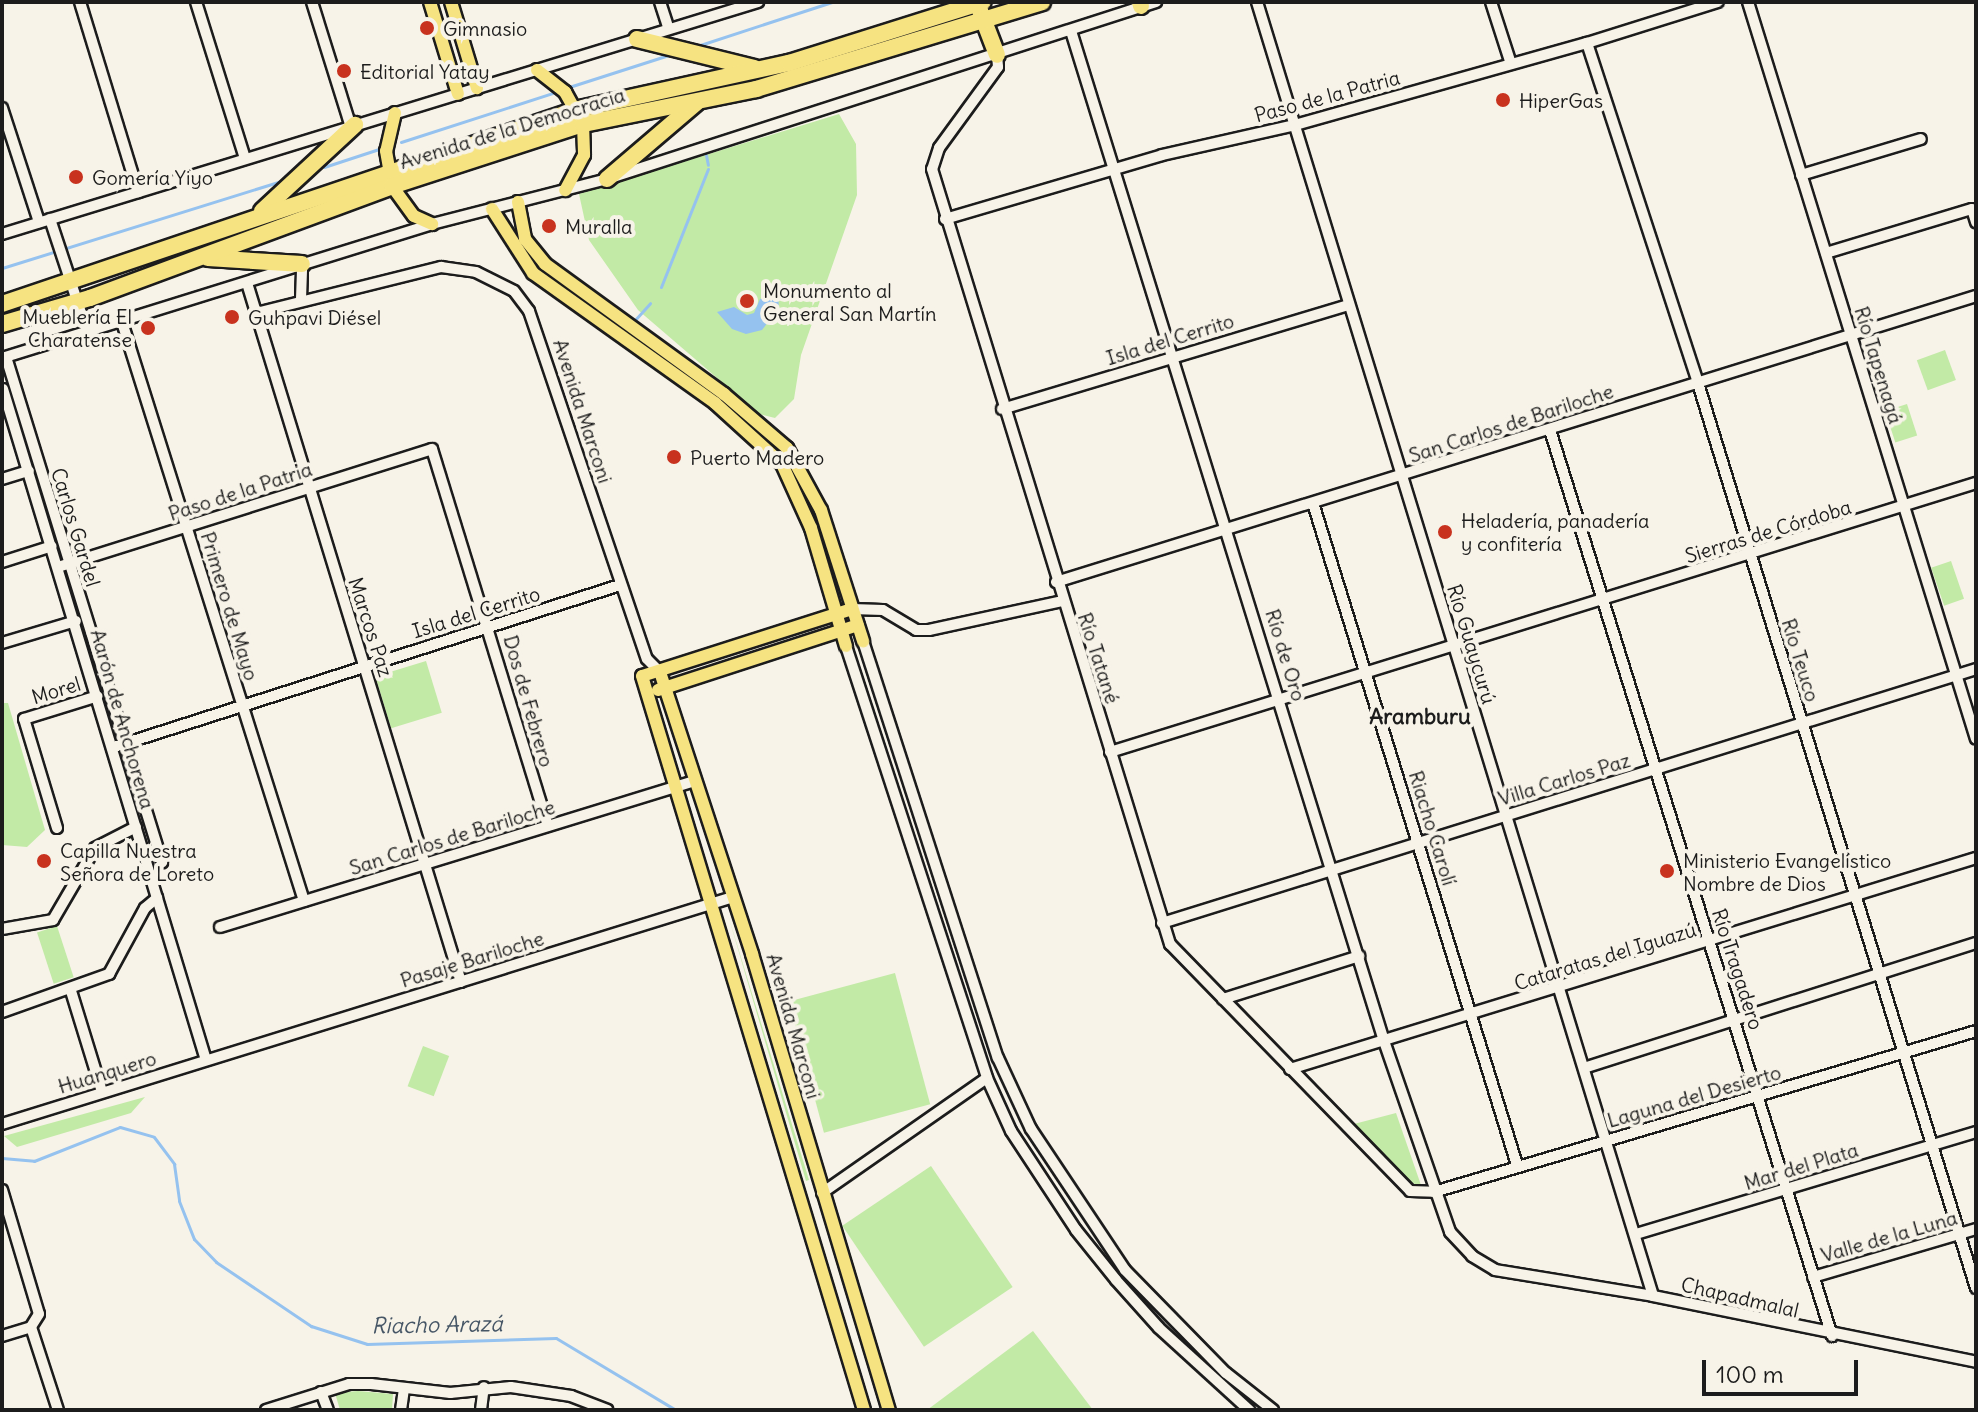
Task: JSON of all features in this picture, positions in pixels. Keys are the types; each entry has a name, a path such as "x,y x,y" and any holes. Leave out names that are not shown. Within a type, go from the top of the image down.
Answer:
{"highway":[{"name":"Avenida de la Democracia","path":"2,304 252,219 581,117 759,70 980,6 1042,2"},
{"path":"980,6 997,55"},
{"name":"Avenida de la Democracia","path":"581,117 697,101 790,79 980,6"},
{"path":"637,39 759,70"},
{"path":"607,179 697,101"},
{"path":"252,219 353,126"},
{"name":"Avenida de la Democracia","path":"2,324 78,302 202,257 390,178"},
{"path":"202,257 302,264"}],"main road":[{"path":"430,2 458,94"},
{"path":"451,2 477,88"},
{"path":"537,70 581,117 584,155 565,190"},
{"path":"395,113 388,131 390,178 414,216 432,224"},
{"path":"518,202 525,239 545,264 724,394 787,448 821,510 863,641"},
{"path":"492,209 533,273 715,403 782,464 811,528 846,646"},
{"path":"642,676 852,609"},
{"path":"648,693 858,625"},
{"name":"Avenida Marconi","path":"660,672 733,897 889,1410"},
{"name":"Avenida Marconi","path":"642,676 714,903 864,1410"},
{"path":"802,1200 822,1193"}],"street":[{"path":"80,2 138,192"},
{"path":"196,2 245,158"},
{"path":"312,2 353,126"},
{"path":"660,2 669,29"},
{"path":"2,234 758,2"},
{"name":"Río Guaycurú","path":"1257,2 1453,645 1587,1067 1653,1296"},
{"path":"1491,2 1511,64"},
{"name":"Paso de la Patria","path":"945,219 1116,170 1295,125 1587,43 1718,2"},
{"name":"Río Tapenagá","path":"1748,2 1976,739"},
{"path":"6,388 4,357 432,224 607,179 947,72 1146,3"},
{"name":"Río de Oro","path":"1071,31 1334,871 1384,1041 1434,1192 1450,1232 1472,1256 1495,1270"},
{"name":"Río Teuco","path":"1587,43 1697,380 1976,1288"},
{"name":"Río Tatané","path":"997,55 998,67 939,148 932,169 1002,409 1162,923 1170,944 1410,1191 1422,1196"},
{"path":"2,108 44,220 62,253 87,331"},
{"path":"1801,175 1921,139"},
{"path":"1826,253 1972,209 1976,222"},
{"path":"256,313 301,299 302,264"},
{"name":"Avenida Marconi","path":"301,299 441,267 497,279 529,311 620,585 647,659 660,672"},
{"name":"Marcos Paz","path":"247,283 361,666 370,680 422,865 461,982"},
{"name":"San Carlos de Bariloche","path":"1056,582 1227,527 1402,477 1850,332 1976,296"},
{"name":"Isla del Cerrito","path":"1002,409 1348,305"},
{"name":"Primero de Mayo","path":"122,322 304,901"},
{"name":"Aarón de Anchorena","path":"6,388 52,546 64,566 98,696 120,746 136,827 206,1060"},
{"name":"Carlos Gardel","path":"6,388 120,746 162,862"},
{"name":"Río Tragadero","path":"1550,430 1832,1336"},
{"name":"Paso de la Patria","path":"64,566 432,449"},
{"name":"Dos de Febrero","path":"432,449 548,826"},
{"path":"2,479 29,471"},
{"name":"Sierras de Córdoba","path":"1110,752 1976,483"},
{"name":"Riacho Carolí","path":"1313,503 1474,1015 1517,1165"},
{"path":"2,562 52,546"},
{"name":"Isla del Cerrito","path":"120,746 620,585"},
{"path":"852,609 883,610 916,630 929,630 1062,601"},
{"path":"2,643 76,621"},
{"path":"863,641 998,1058 1031,1129 1125,1270 1226,1373 1273,1410"},
{"path":"846,646 987,1078 1011,1131 1076,1230 1159,1328 1249,1410"},
{"path":"642,676 647,659"},
{"name":"Villa Carlos Paz","path":"1162,923 1655,769 1802,727 1976,669"},
{"name":"Morel","path":"57,828 24,719 98,696"},
{"name":"San Carlos de Bariloche","path":"220,927 695,781"},
{"path":"2,929 53,920 95,848 136,827"},
{"name":"Cataratas del Iguazú","path":"1290,1069 1563,989 1976,858"},
{"name":"Pasaje Bariloche","path":"222,1055 733,897"},
{"path":"2,1012 71,991 115,969 145,908 157,898"},
{"path":"1587,1067 1976,943"},
{"path":"1223,999 1359,956"},
{"path":"71,991 102,1092"},
{"name":"Laguna del Desierto","path":"1422,1196 1517,1165 1759,1097 1976,1031"},
{"name":"Huanquero","path":"2,1124 222,1055"},
{"path":"822,1193 987,1078"},
{"name":"Mar del Plata","path":"1636,1234 1976,1132"},
{"path":"2,1190 39,1314 31,1327 2,1336"},
{"name":"Valle de la Luna","path":"1813,1277 1976,1229"},
{"name":"Chapadmalal","path":"1495,1270 1653,1296 1832,1336 1976,1362"},
{"path":"31,1327 58,1410"},
{"path":"266,1410 349,1384 450,1393 484,1387 571,1396 607,1410"},
{"path":"481,1410 484,1387"},
{"path":"401,1410 404,1389"},
{"path":"321,1392 328,1410"},
{"path":"569,1410 571,1396"}],"green space":[{"path":"839,114 856,144 857,195 801,355 794,399 775,418 759,414 638,310 589,240 579,194"},
{"path":"1945,350 1956,380 1928,390 1917,360"},
{"path":"1907,404 1917,435 1895,442 1885,411"},
{"path":"1951,561 1964,599 1944,606 1931,568"},
{"path":"426,661 442,713 391,728 375,676"},
{"path":"2,703 8,703 45,830 27,847 2,845"},
{"path":"728,915 809,1180 806,1181"},
{"path":"57,926 74,977 54,984 37,932"},
{"path":"895,973 930,1104 824,1133 789,1001"},
{"path":"423,1046 449,1056 434,1096 408,1086"},
{"path":"145,1097 131,1113 17,1147 4,1136"},
{"path":"1396,1113 1422,1188 1404,1178 1354,1124"},
{"path":"931,1166 1013,1287 924,1347 842,1226"},
{"path":"1033,1331 1093,1410 927,1410"},
{"path":"335,1393 393,1394 392,1410 340,1410"}],"water":[{"path":"778,295 779,308 762,330 746,334 732,329 717,312 734,307 747,315 754,313 760,299"}],"waterway":[{"path":"694,47 832,2"},
{"path":"569,87 672,54"},
{"path":"401,142 556,92"},
{"path":"324,167 382,148"},
{"path":"706,155 708,165"},
{"path":"661,287 708,169"},
{"path":"2,268 285,180"},
{"path":"634,321 650,303"},
{"name":"Riacho Arazá","path":"2,1158 34,1161 120,1127 154,1137 174,1164 179,1201 194,1239 216,1262 311,1326 367,1344 556,1338 676,1410"}],"place":[{"name":"Gimnasio","path":"427,28"},
{"name":"Editorial Yatay","path":"344,71"},
{"name":"HiperGas","path":"1503,100"},
{"name":"Gomería Yiyo","path":"76,177"},
{"name":"Muralla","path":"549,226"},
{"name":"Monumento al General San Martín","path":"747,301"},
{"name":"Guhpavi Diésel","path":"232,317"},
{"name":"Mueblería El Charatense","path":"148,328"},
{"name":"Puerto Madero","path":"674,457"},
{"name":"Heladería, panadería y confitería","path":"1445,532"},
{"name":"Capilla Nuestra Señora de Loreto","path":"44,861"},
{"name":"Ministerio Evangelístico Nombre de Dios","path":"1667,871"}],"district":[{"name":"Aramburu","path":"1420,717"}]}
